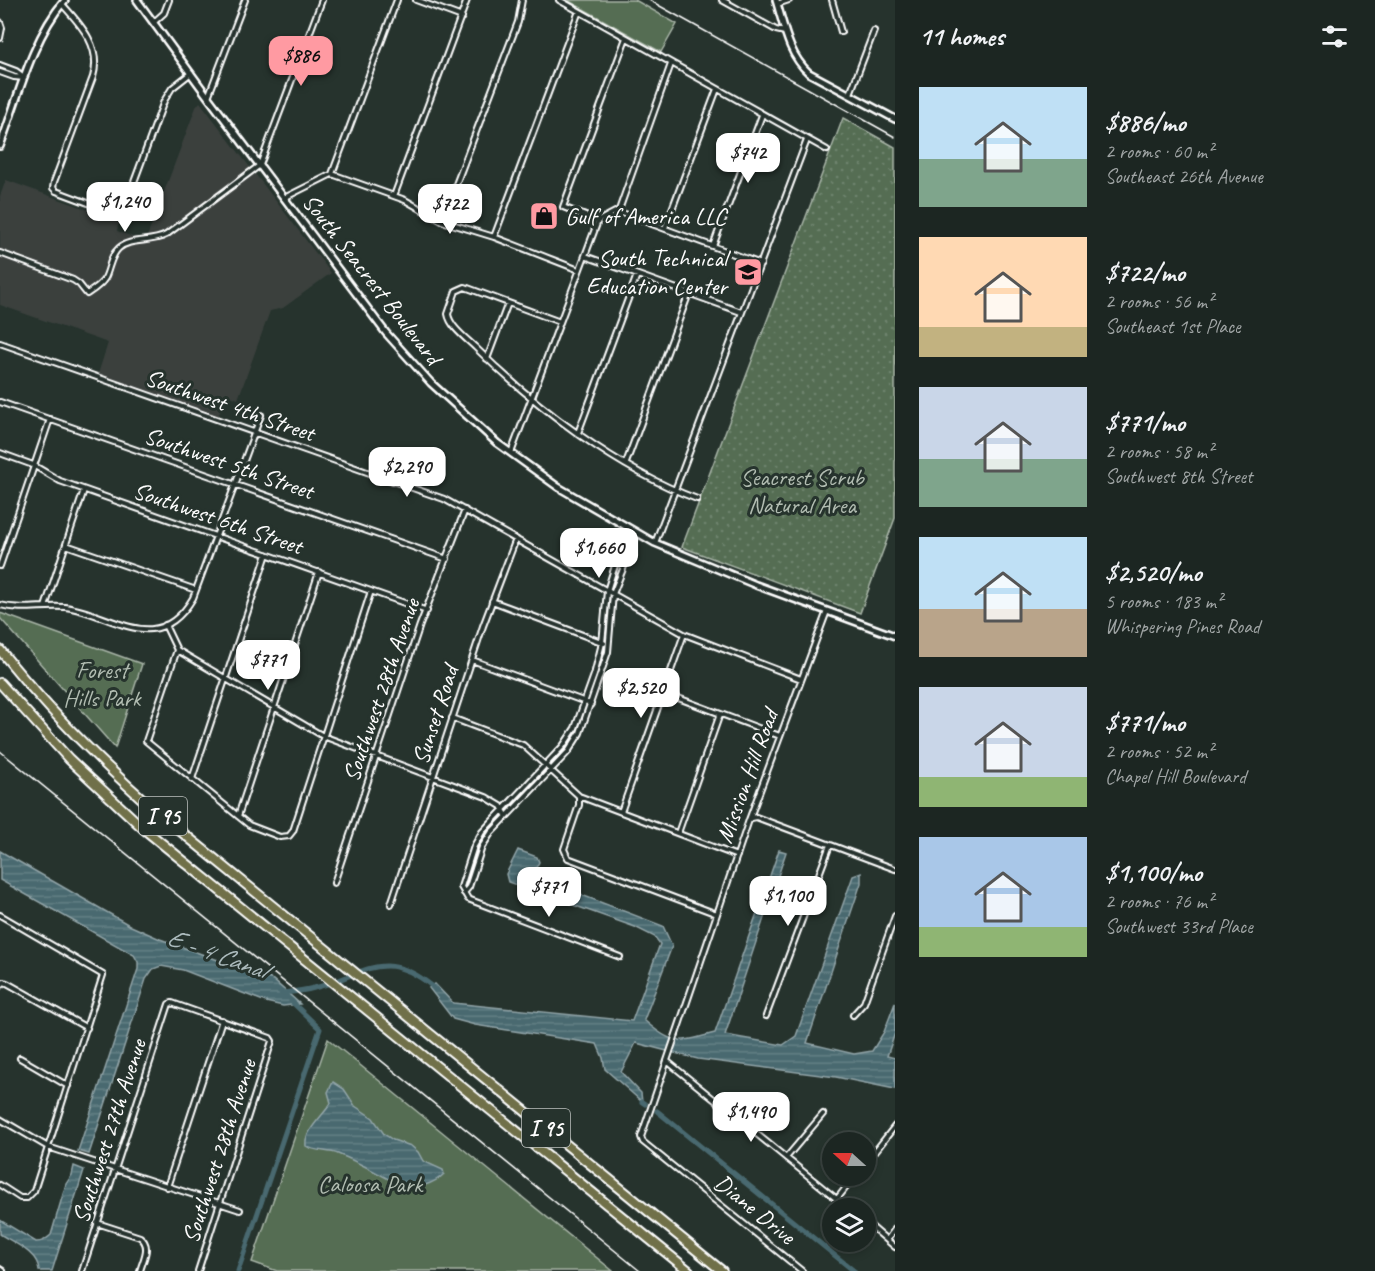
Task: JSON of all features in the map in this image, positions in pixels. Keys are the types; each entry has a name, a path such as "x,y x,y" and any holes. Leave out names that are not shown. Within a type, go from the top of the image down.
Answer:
{"highway":[{"name":"I 95","path":"0,650 53,712 125,783 170,823 722,1271"},
{"name":"I 95","path":"0,683 51,741 119,806 689,1271"}],"street":[{"name":"South Seacrest Boulevard","path":"138,0 365,307 408,359 450,401 511,454 558,487 655,543 710,567 895,636"},
{"path":"154,22 164,13 169,0"},
{"path":"208,97 245,0"},
{"path":"0,253 74,280 87,294 105,278 114,253 119,248 125,244 157,240 166,235 260,165 322,0"},
{"path":"284,198 332,174 397,0"},
{"path":"416,0 462,17"},
{"path":"394,195 467,0"},
{"path":"442,221 518,22 522,0"},
{"path":"559,0 827,150"},
{"path":"722,0 776,30 785,32"},
{"path":"789,0 776,2 793,54 799,64 809,73 895,119"},
{"path":"832,0 841,32"},
{"path":"0,146 46,28 63,2 88,36 96,57 93,77 53,188 56,191 115,213 124,209 164,100 172,88 191,73"},
{"path":"494,237 579,11"},
{"path":"0,22 2,28 0,38"},
{"path":"850,94 874,32"},
{"path":"598,221 562,207 626,38"},
{"path":"511,454 598,221 619,210 671,64"},
{"path":"0,65 16,71 25,78"},
{"path":"0,72 25,78"},
{"path":"664,228 717,89"},
{"path":"713,246 762,115"},
{"path":"655,543 807,140"},
{"path":"332,174 394,195 442,221 494,237 579,271"},
{"path":"619,210 761,264"},
{"path":"585,256 741,312"},
{"path":"578,433 637,275"},
{"path":"560,322 461,287 456,291 448,310 450,320 487,359 532,398 578,433 626,464 697,499"},
{"path":"626,464 689,293"},
{"path":"487,359 508,303"},
{"name":"Southwest 4th Street","path":"0,343 444,499 684,634 801,679"},
{"name":"Southwest 5th Street","path":"0,402 447,559"},
{"path":"0,606 22,609 45,607 72,609 130,628 146,629 165,625 184,611 196,590 261,415"},
{"path":"0,566 50,419"},
{"name":"Southwest 6th Street","path":"0,453 33,465 49,476 84,490 427,611"},
{"path":"45,607 84,490"},
{"name":"Southwest 28th Avenue","path":"334,883 420,625 465,510"},
{"path":"620,957 468,899 461,887 474,846 482,832 563,746 575,728 602,643 607,591 629,530"},
{"path":"464,893 469,887 484,843 506,815 575,743 591,704 609,645 613,594 637,534"},
{"name":"Sunset Road","path":"391,904 492,601 516,539"},
{"path":"66,544 196,590"},
{"path":"192,779 267,554"},
{"path":"238,816 319,572"},
{"path":"177,650 146,741 249,825 280,837 288,836 293,831 371,591"},
{"path":"492,601 609,645"},
{"name":"Mission Hill Road","path":"645,1124 737,856 827,611"},
{"path":"165,625 177,650 323,736 489,798 506,815"},
{"path":"621,812 684,634"},
{"path":"472,660 591,704"},
{"path":"662,692 780,736"},
{"path":"678,833 720,714"},
{"path":"452,718 523,745 579,796 737,856"},
{"path":"579,796 579,805 564,849 568,858 717,914"},
{"path":"751,818 756,817 895,869"},
{"path":"766,1016 830,845"},
{"path":"0,915 103,975 34,1191 27,1198 20,1198 0,1185"},
{"path":"853,1015 864,1003 895,916"},
{"path":"2,984 87,1028"},
{"name":"Southwest 27th Avenue","path":"82,1271 169,1004 172,1003 222,1020"},
{"path":"167,1187 222,1020"},
{"name":"Southwest 28th Avenue","path":"198,1271 272,1041 270,1038 222,1020"},
{"path":"20,1058 68,1086"},
{"path":"667,1061 836,1198"},
{"path":"786,1158 823,1114"},
{"path":"0,1119 48,1147 240,1210"},
{"name":"Diane Drive","path":"645,1124 641,1137 643,1142 802,1271"},
{"path":"876,1150 895,1126"},
{"path":"838,1198 847,1186"},
{"path":"97,1223 140,1237 145,1241 147,1248 140,1271"},
{"path":"887,1240 895,1229"},
{"path":"876,1231 895,1247"}],"shaded area":[{"path":"200,102 331,273 283,308 270,311 238,399 226,394 218,417 98,374 108,343 0,305 0,196 6,180 119,221 117,231 133,237 147,237 196,107"}],"green space":[{"path":"567,0 635,0 677,24 661,52"},
{"name":"Seacrest Scrub Natural Area","path":"843,118 895,147 895,518 860,613 682,547"},
{"name":"Forest Hills Park","path":"0,613 142,664 115,748 0,618"},
{"name":"Caloosa Park","path":"328,1039 613,1271 277,1271 252,1262"}],"water":[{"path":"518,850 537,857 539,862 534,872 537,878 663,926 672,946 644,1020 663,1035 677,1040 693,1039 715,1033 779,850 786,852 725,1035 783,1045 796,1036 853,876 861,873 861,883 807,1043 854,1054 872,1051 884,1032 895,1003 895,1033 887,1056 895,1058 895,1089 836,1077 698,1059 636,1043 621,1072 641,1093 642,1102 605,1069 597,1044 475,1025 453,1019 429,988 435,984 453,1003 632,1021 660,944 655,937 635,927 508,882 506,874"},
{"path":"0,851 131,926 160,939 273,980 300,1004 283,1006 266,1002 183,970 161,966 153,969 146,979 89,1154 78,1151 138,969 138,962 134,955 0,880"},
{"path":"333,1082 344,1089 355,1106 373,1118 384,1134 393,1140 411,1146 423,1161 443,1170 444,1174 425,1185 404,1187 347,1158 306,1146 311,1129 331,1103 328,1092"},
{"path":"74,1166 84,1170 52,1271 39,1271 35,1259 30,1254 0,1234 0,1220 36,1242 46,1239 51,1235 66,1184 72,1175"}],"waterway":[{"name":"E - 4 Canal","path":"281,993 310,989 373,967 386,966 415,974 432,986"},
{"path":"238,1271 320,1029 291,1001"},
{"path":"657,1111 854,1271"}],"railway":[{"path":"649,0 895,137"},
{"path":"0,751 640,1271"}],"place":[{"name":"Gulf of America LLC","path":"544,216"},
{"name":"South Technical Education Center","path":"748,272"}]}
